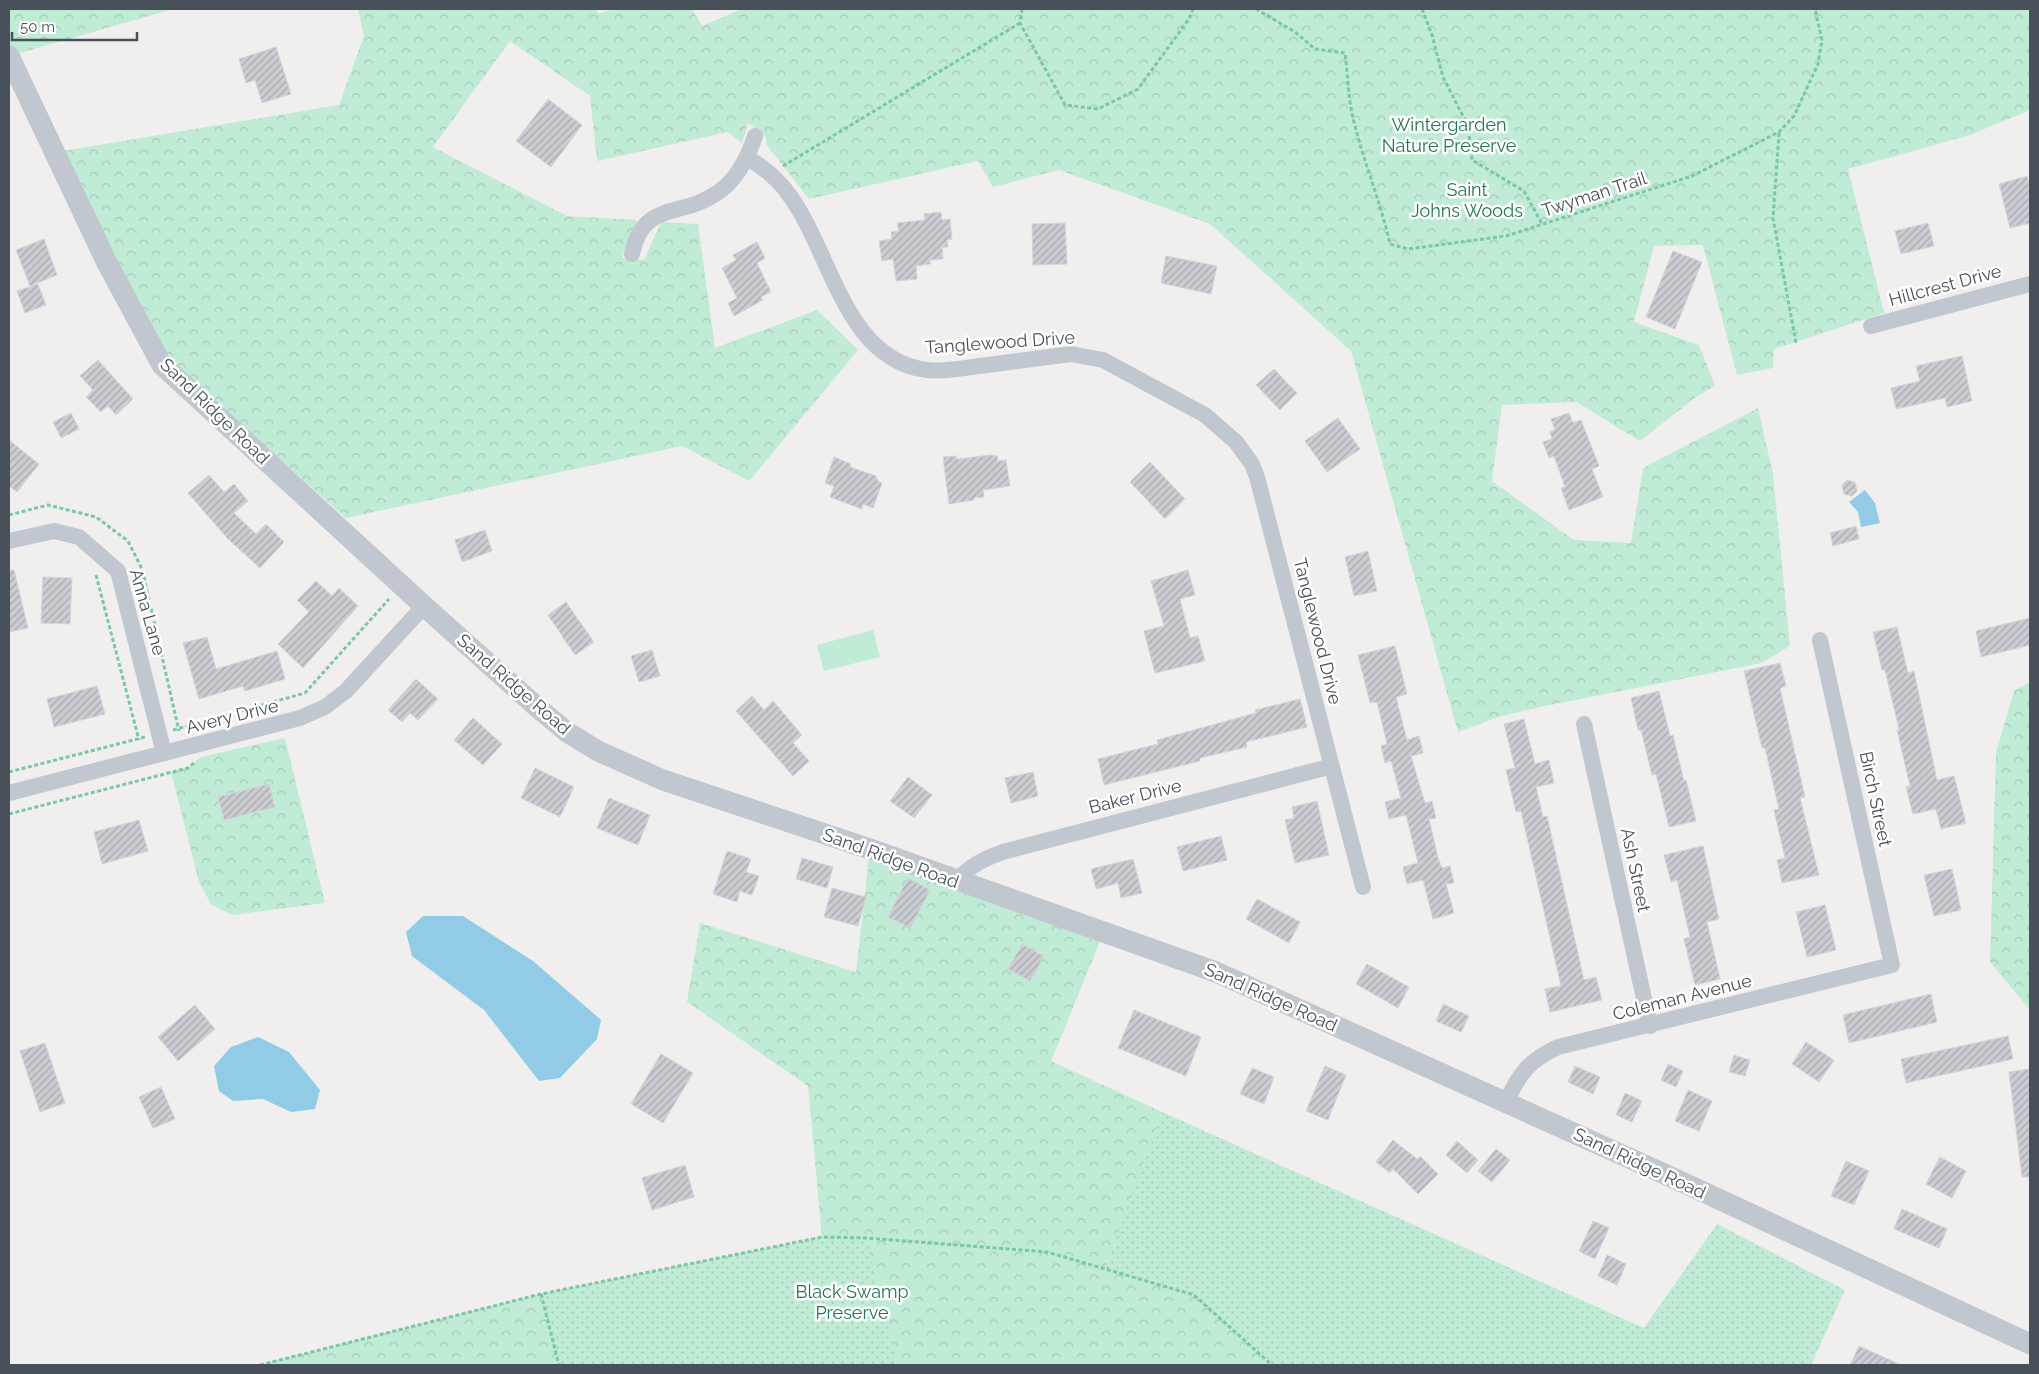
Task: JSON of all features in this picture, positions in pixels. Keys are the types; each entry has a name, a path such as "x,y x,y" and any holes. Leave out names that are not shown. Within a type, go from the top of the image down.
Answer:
{"street":[{"name":"Sand Ridge Road","path":"9,56 107,263 162,365 424,606 567,732 598,751 663,780 870,850 1216,972 1506,1102 2030,1344"},
{"path":"632,254 638,233 646,222 660,214 690,206 716,195 724,188 747,157 755,136"},
{"name":"Tanglewood Drive","path":"747,157 770,173 788,192 801,214 847,308 878,350 887,357 913,368 942,370 1071,354 1090,356 1127,371 1205,415 1236,442 1248,458 1257,477 1363,887"},
{"name":"Hillcrest Drive","path":"1871,326 2030,284"},
{"name":"Anna Lane","path":"9,541 54,531 79,538 118,571 164,753"},
{"name":"Avery Drive","path":"9,793 282,724 325,707 346,691 424,606"},
{"name":"Birch Street","path":"1820,640 1892,965"},
{"name":"Ash Street","path":"1584,724 1650,1026"},
{"name":"Baker Drive","path":"956,881 968,868 982,859 1002,852 1332,766"},
{"name":"Coleman Avenue","path":"1506,1102 1519,1076 1540,1056 1558,1048 1892,965"}],"path":[{"path":"1022,9 1020,23 1064,105 1098,109 1138,89 1189,19 1193,9"},
{"name":"Twyman Trail","path":"1256,9 1295,32 1315,49 1345,53 1353,120 1370,178 1383,213 1390,244 1408,248 1445,246 1506,236 1542,225 1692,176 1779,132 1794,116 1818,64 1822,40 1815,9"},
{"path":"1422,9 1432,35 1443,77 1468,126 1472,160 1524,192 1542,225"},
{"path":"770,173 1020,23"},
{"path":"1779,132 1774,218 1796,343"},
{"path":"93,570 98,578 150,778"},
{"path":"9,772 159,734 305,693 401,585"},
{"path":"260,1365 541,1294 822,1237 866,1238 1047,1252 1194,1295 1272,1365"},
{"path":"541,1294 559,1365"}],"green space":[{"path":"9,9 173,9 13,55 9,46"},
{"name":"Saint Johns Woods","path":"358,9 596,9 599,14 613,9 692,9 702,26 742,9 2030,9 2030,110 1970,135 1848,169 1884,313 1774,349 1773,368 1737,375 1703,245 1654,246 1634,322 1699,345 1715,386 1696,397 1640,441 1576,402 1502,405 1492,481 1574,540 1631,543 1643,468 1758,408 1773,474 1790,646 1762,663 1540,707 1498,717 1458,732 1351,351 1210,224 1059,170 993,187 978,161 809,199 766,144 766,137 748,123 742,143 728,132 597,161 590,96 510,41 433,147 567,216 637,220 622,258 644,260 661,222 698,224 715,348 817,310 858,350 749,481 682,446 346,518 188,377 157,341 63,151 339,105 364,36"},
{"path":"873,630 880,657 824,671 817,645"},
{"path":"2030,682 2030,1010 1990,962 1996,753 2014,691"},
{"path":"285,738 325,903 232,915 211,904 199,882 171,772 188,768 201,757"},
{"path":"870,849 1104,932 1051,1061 1162,1112 1105,1269 1194,1295 1272,1365 897,1365 866,1238 822,1237 808,1086 687,1002 700,923 856,972"},
{"name":"Black Swamp Preserve","path":"1162,1112 1644,1328 1717,1224 1845,1290 1811,1365 260,1365 541,1294 822,1237 1115,1239"},
{"path":"541,1294 559,1365 260,1365"}],"water":[{"path":"1865,490 1875,503 1880,523 1861,527 1858,512 1849,502"},
{"path":"423,916 463,916 533,961 601,1020 597,1039 560,1078 539,1081 484,1010 412,956 406,932"},
{"path":"258,1037 289,1052 320,1090 315,1109 291,1112 263,1099 233,1101 219,1091 214,1066 231,1047"}],"building":[{"path":"276,47 291,94 262,103 255,80 246,83 239,59"},
{"path":"548,99 582,125 551,167 516,141"},
{"path":"2027,176 2030,187 2030,223 2010,228 1999,184"},
{"path":"941,212 942,220 950,219 952,239 947,240 948,247 942,247 943,259 930,260 930,264 916,266 917,279 896,281 893,259 882,261 879,241 892,239 891,232 899,231 897,223 925,220 924,214"},
{"path":"1065,223 1067,264 1033,265 1032,224"},
{"path":"1928,223 1934,246 1901,254 1895,231"},
{"path":"44,239 57,275 30,286 16,250"},
{"path":"757,242 765,258 757,263 771,292 761,297 763,300 734,316 728,303 737,298 722,268 736,260 733,255"},
{"path":"1673,251 1702,262 1675,329 1646,317"},
{"path":"1166,256 1217,266 1211,294 1161,283"},
{"path":"38,284 46,305 25,313 17,291"},
{"path":"1962,356 1972,401 1947,407 1945,398 1896,409 1891,388 1920,381 1916,366"},
{"path":"98,360 133,399 116,415 108,406 101,412 86,397 93,390 80,376"},
{"path":"1274,369 1297,393 1280,410 1256,385"},
{"path":"71,413 79,429 61,438 53,422"},
{"path":"1569,413 1573,423 1581,420 1599,466 1592,469 1603,497 1569,510 1561,488 1565,487 1554,456 1549,458 1543,442 1552,439 1550,432 1555,430 1551,419"},
{"path":"1338,418 1360,449 1327,472 1305,441"},
{"path":"9,440 39,464 17,492 9,486"},
{"path":"990,455 997,456 998,461 1006,460 1010,486 983,490 984,497 949,504 943,457 956,456 957,459"},
{"path":"834,457 851,464 850,467 876,476 878,481 882,483 873,508 863,504 862,509 830,497 834,486 825,483"},
{"path":"1150,462 1185,499 1165,519 1130,482"},
{"path":"209,475 224,492 234,484 248,501 234,513 256,534 266,524 284,542 260,568 228,539 188,493"},
{"path":"1847,480 1855,482 1857,491 1852,496 1844,494 1842,485"},
{"path":"1856,526 1859,539 1833,546 1830,533"},
{"path":"485,530 492,551 462,562 455,540"},
{"path":"1368,551 1377,591 1354,596 1345,557"},
{"path":"9,570 14,570 28,628 9,632"},
{"path":"1188,570 1195,595 1180,599 1190,638 1198,636 1205,661 1155,673 1144,631 1164,626 1151,581"},
{"path":"43,577 72,578 70,624 41,623"},
{"path":"316,581 332,596 339,588 358,606 303,668 278,644 309,612 297,600"},
{"path":"566,602 594,642 575,655 548,615"},
{"path":"2030,618 2030,645 1981,657 1976,631"},
{"path":"1897,627 1908,673 1914,671 1937,780 1954,776 1966,823 1941,829 1936,809 1913,814 1906,787 1910,786 1897,730 1899,729 1885,670 1882,670 1873,632"},
{"path":"207,637 216,669 277,651 285,679 245,691 243,686 199,699 183,643"},
{"path":"1395,646 1407,694 1396,697 1407,740 1419,736 1423,753 1411,756 1425,803 1432,801 1436,818 1429,819 1438,858 1442,868 1450,866 1454,883 1446,884 1454,913 1433,919 1423,880 1407,884 1403,867 1418,863 1406,815 1389,819 1385,802 1401,798 1391,761 1385,763 1381,746 1387,744 1377,702 1370,703 1358,655"},
{"path":"652,650 660,676 639,682 631,656"},
{"path":"1780,663 1786,686 1780,688 1805,797 1800,798 1819,875 1782,883 1777,860 1785,858 1774,810 1779,809 1744,671"},
{"path":"416,679 438,699 418,720 410,713 402,722 388,710"},
{"path":"97,686 105,714 54,727 47,699"},
{"path":"1659,691 1670,736 1673,735 1696,821 1669,827 1656,774 1652,775 1641,730 1638,730 1631,698"},
{"path":"752,696 764,710 773,701 802,735 793,743 809,761 793,776 736,711"},
{"path":"1300,699 1307,727 1246,742 1247,747 1200,758 1200,761 1104,785 1098,759 1158,744 1157,740 1256,713 1255,710"},
{"path":"473,718 502,744 483,765 454,740"},
{"path":"1524,719 1535,764 1549,760 1554,783 1536,787 1543,817 1547,816 1584,980 1596,977 1602,1000 1550,1012 1545,989 1561,986 1521,811 1516,812 1506,770 1515,768 1504,724"},
{"path":"535,768 574,787 560,817 521,798"},
{"path":"1033,772 1038,796 1011,803 1005,778"},
{"path":"908,777 932,795 914,818 890,801"},
{"path":"269,784 275,807 224,820 218,797"},
{"path":"609,798 650,815 638,845 597,828"},
{"path":"1317,801 1329,855 1295,863 1285,820 1294,818 1292,807"},
{"path":"139,820 148,851 102,864 94,832"},
{"path":"1221,836 1227,860 1183,871 1177,847"},
{"path":"1703,846 1719,919 1707,922 1720,979 1695,985 1684,939 1690,937 1677,880 1671,882 1664,855"},
{"path":"727,851 751,859 746,872 759,876 752,895 740,891 737,902 713,894"},
{"path":"802,858 833,867 827,888 796,879"},
{"path":"1133,859 1142,893 1121,898 1118,883 1096,889 1091,869"},
{"path":"1952,869 1961,910 1934,916 1924,875"},
{"path":"908,878 930,890 910,928 888,917"},
{"path":"832,888 866,897 858,926 824,917"},
{"path":"1257,899 1300,922 1289,943 1246,919"},
{"path":"1825,905 1836,950 1807,957 1796,912"},
{"path":"1022,944 1044,956 1030,981 1008,969"},
{"path":"1367,964 1409,987 1398,1008 1356,984"},
{"path":"1931,994 1937,1022 1849,1043 1843,1015"},
{"path":"1443,1004 1469,1016 1461,1032 1436,1021"},
{"path":"195,1005 215,1029 178,1061 158,1037"},
{"path":"1134,1010 1201,1037 1186,1076 1118,1048"},
{"path":"2008,1036 2013,1059 1906,1083 1901,1059"},
{"path":"1806,1042 1834,1060 1819,1082 1792,1064"},
{"path":"45,1043 65,1103 40,1112 20,1051"},
{"path":"661,1054 693,1073 663,1123 631,1104"},
{"path":"1734,1055 1750,1060 1745,1076 1729,1072"},
{"path":"1668,1064 1683,1071 1676,1087 1661,1080"},
{"path":"1325,1066 1346,1075 1328,1120 1306,1111"},
{"path":"1575,1066 1600,1077 1593,1094 1568,1082"},
{"path":"1252,1068 1274,1077 1264,1104 1240,1094"},
{"path":"2030,1069 2030,1177 2022,1177 2009,1072"},
{"path":"161,1087 175,1119 153,1128 139,1097"},
{"path":"1688,1090 1712,1101 1699,1131 1675,1121"},
{"path":"1625,1093 1642,1101 1632,1122 1616,1115"},
{"path":"1393,1140 1417,1159 1420,1156 1438,1174 1418,1194 1393,1169 1390,1173 1376,1162"},
{"path":"1457,1141 1478,1160 1467,1173 1446,1155"},
{"path":"1496,1149 1510,1160 1492,1182 1478,1171"},
{"path":"1940,1157 1966,1171 1952,1198 1926,1184"},
{"path":"1846,1161 1869,1171 1854,1205 1831,1196"},
{"path":"685,1165 694,1197 652,1210 642,1178"},
{"path":"1902,1209 1947,1229 1939,1248 1894,1229"},
{"path":"1593,1221 1609,1228 1595,1259 1579,1251"},
{"path":"1607,1255 1626,1264 1617,1285 1598,1276"},
{"path":"1859,1346 1901,1365 1850,1365"}],"park label":[{"name":"Wintergarden Nature Preserve","path":"1449,134"}]}
